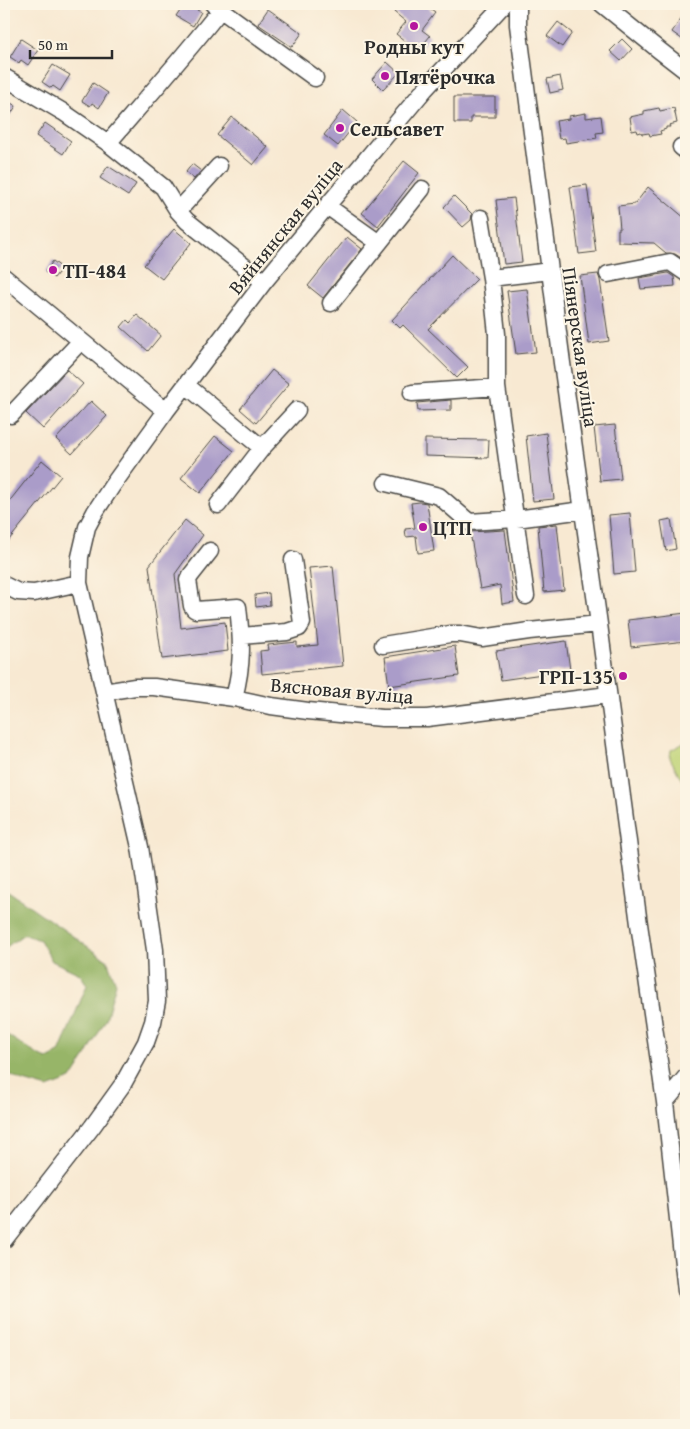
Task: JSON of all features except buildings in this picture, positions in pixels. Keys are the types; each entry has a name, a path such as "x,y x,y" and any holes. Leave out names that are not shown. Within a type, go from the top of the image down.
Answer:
{"street":[{"name":"Вяйнянская вуліца","path":"4,1240 119,1090 146,1042 155,1012 157,991 155,950 146,881 133,812 80,583 80,557 85,531 112,486 264,282 425,89 504,4"},
{"name":"Піянерская вуліца","path":"518,4 518,25 550,271 665,1102 686,1291"},
{"path":"602,4 686,70"},
{"path":"108,143 195,43 217,7 316,78"},
{"path":"491,18 499,15 509,16 518,25"},
{"path":"4,77 63,112 108,143 163,187 178,211 187,221 264,282"},
{"path":"178,211 218,166"},
{"path":"331,303 422,189"},
{"path":"328,206 379,243"},
{"path":"481,218 491,278 498,346 497,387 526,596"},
{"path":"608,274 670,262 686,273"},
{"path":"491,278 550,271"},
{"path":"4,277 166,412"},
{"path":"10,415 81,340"},
{"path":"186,385 262,448"},
{"path":"412,393 497,387"},
{"path":"218,505 262,448 297,410"},
{"path":"386,483 440,496 469,522 516,519 583,510"},
{"path":"210,551 188,580 192,606 196,610 238,607 241,636 240,673 234,698"},
{"path":"241,636 287,632 299,628 302,623 293,560"},
{"path":"4,584 18,592 34,593 80,583"},
{"path":"383,645 450,634 482,638 599,624"},
{"name":"Вясновая вуліца","path":"104,692 135,687 154,687 308,711 403,719 426,718 608,695"},
{"path":"665,1102 686,1077"}],"green space":[{"path":"686,742 686,788 670,758 671,750"},
{"path":"4,888 107,960 116,983 106,1019 86,1056 71,1079 48,1088 20,1080 4,1071 4,1033 47,1059 59,1053 87,985 80,974 52,961 40,940 24,934 9,945 4,952"}],"place":[{"name":"Родны кут","path":"414,26"},
{"name":"Пятёрочка","path":"385,76"},
{"name":"Сельсавет","path":"340,128"},
{"name":"ТП-484","path":"53,270"},
{"name":"ЦТП","path":"423,527"},
{"name":"ГРП-135","path":"623,676"}]}
